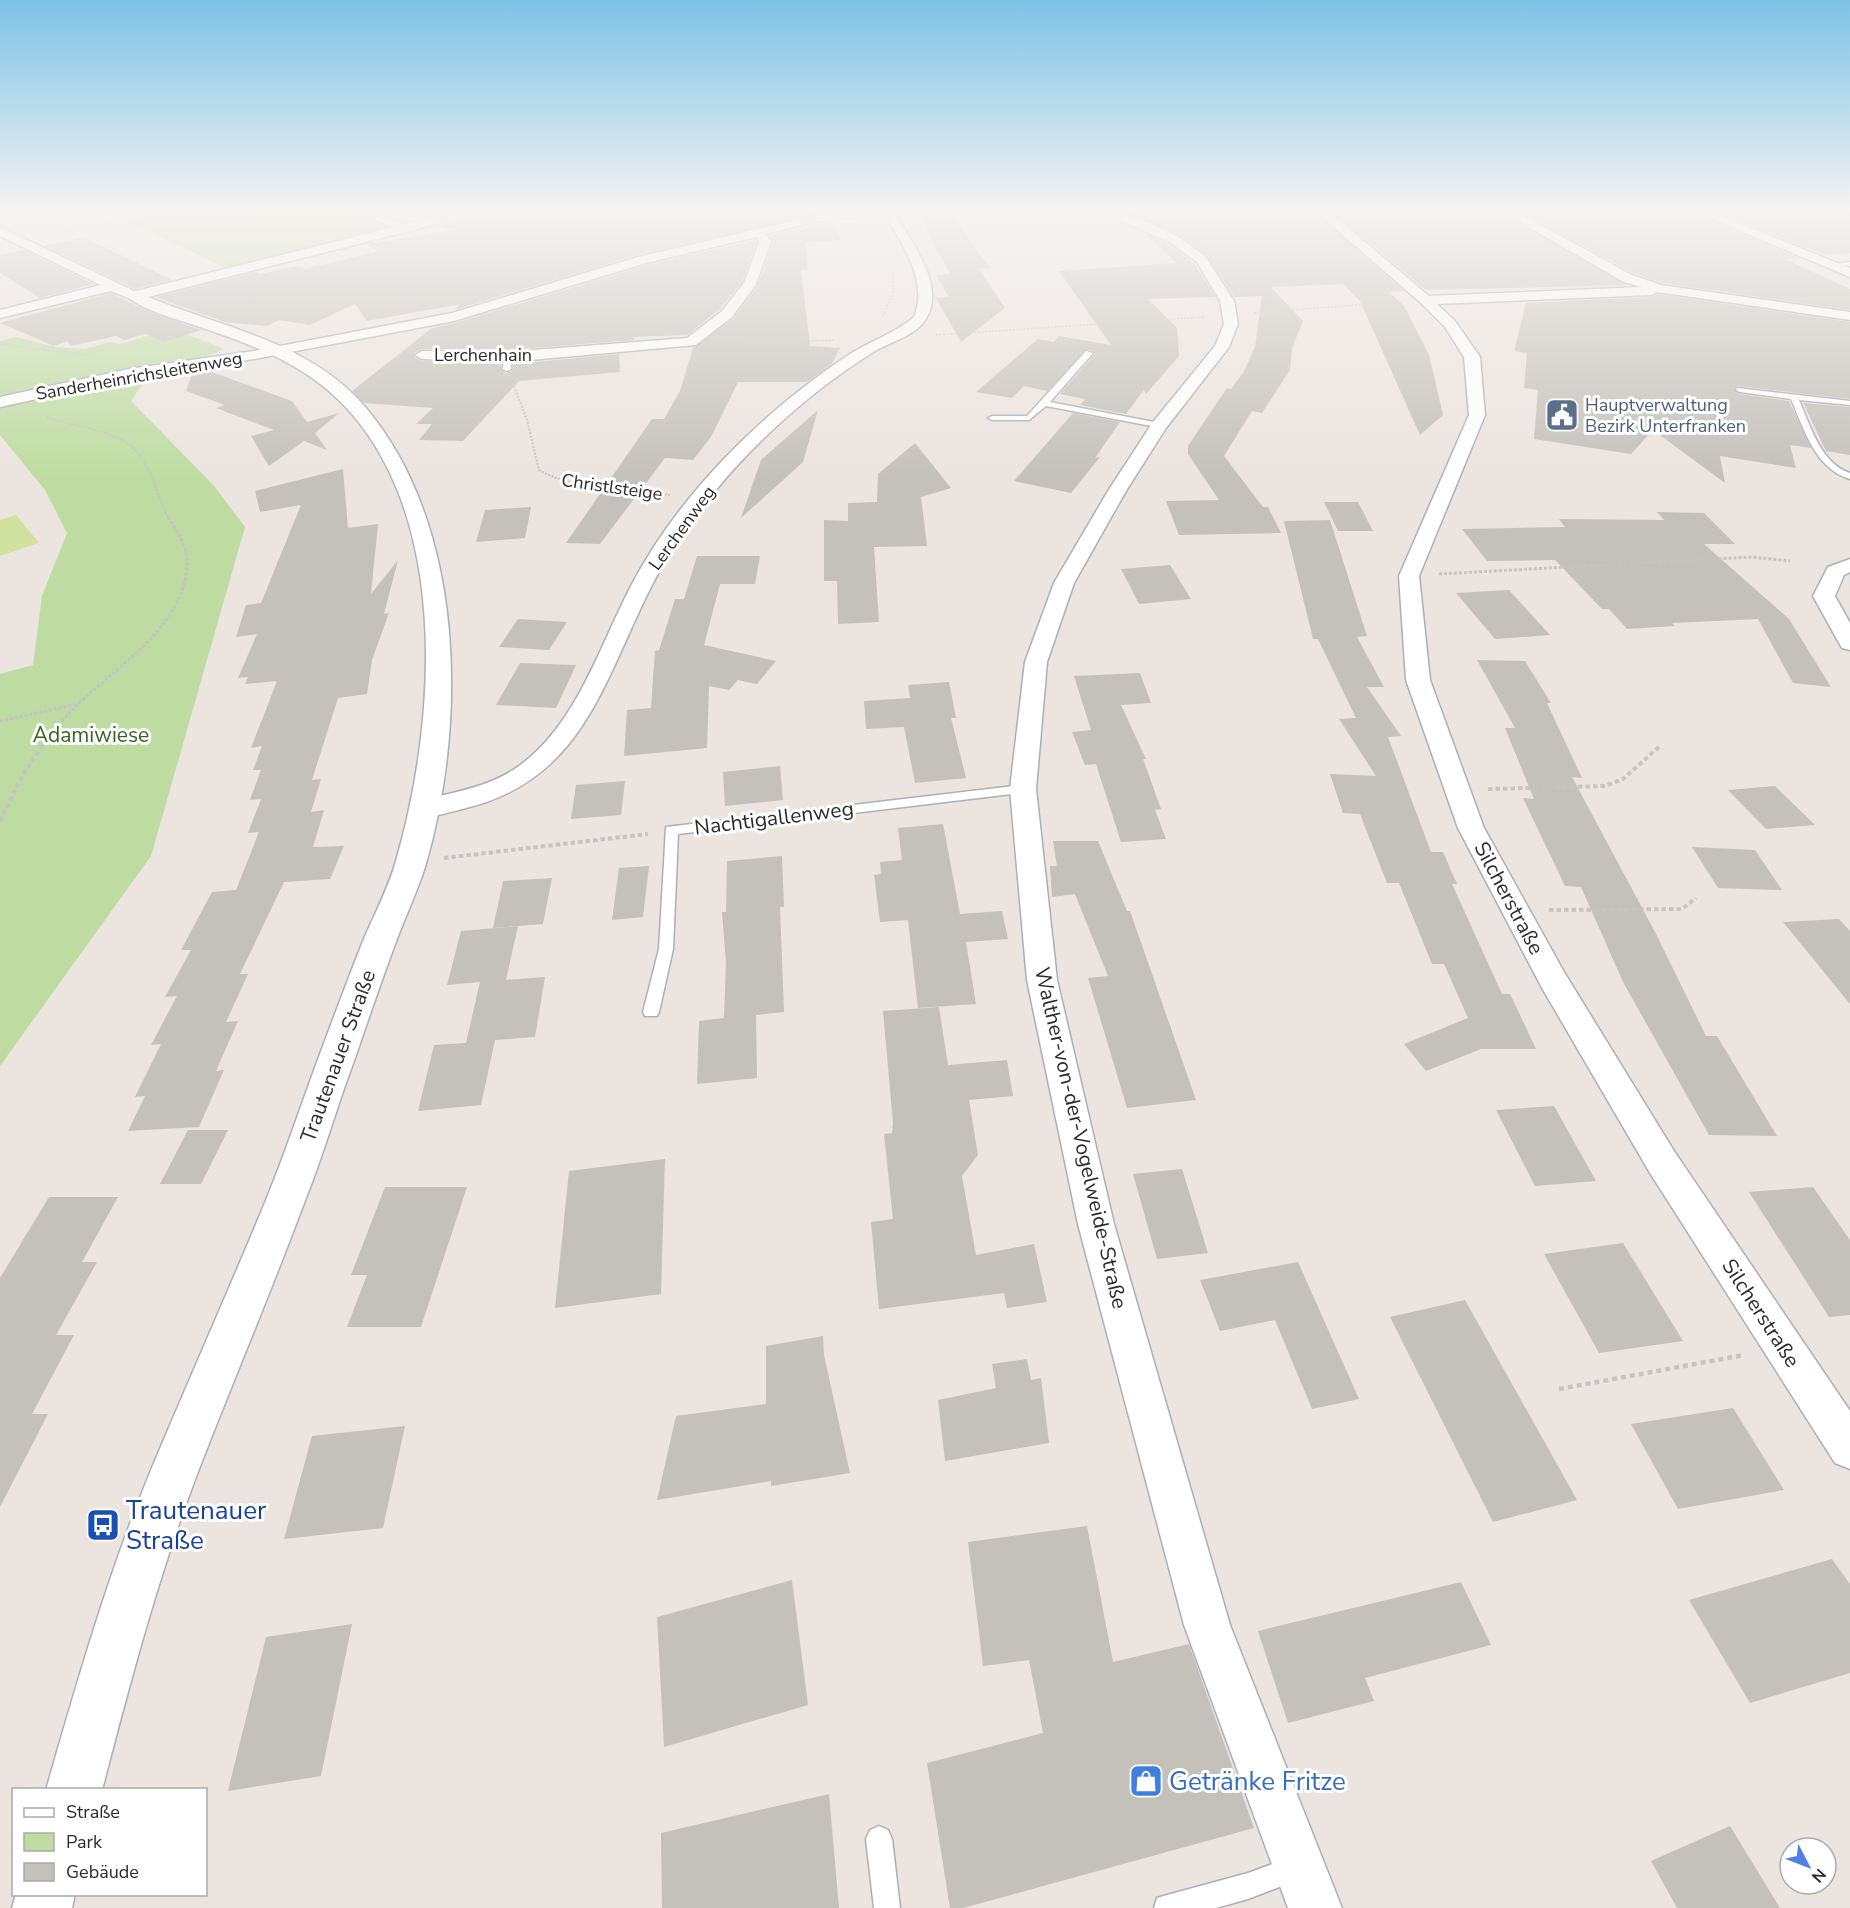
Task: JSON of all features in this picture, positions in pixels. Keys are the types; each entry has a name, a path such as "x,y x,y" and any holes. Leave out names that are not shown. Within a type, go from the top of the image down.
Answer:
{"street":[{"path":"0,314 61,299"},
{"name":"Trautenauer Straße","path":"75,1788 122,1616 166,1492 302,1157 363,986 411,862 422,809 438,689 437,628 423,531 408,487 386,446 359,411 332,385 278,350 240,333 142,299"},
{"name":"Sanderheinrichsleitenweg","path":"0,402 129,374 278,350 485,309 516,299"},
{"name":"Lerchenhain","path":"422,355 507,363 678,345 691,342 726,314 738,299"},
{"name":"Lerchenweg","path":"422,809 500,789 523,775 549,753 573,723 593,688 643,583 699,498 776,416 880,338 906,329 921,317 925,299"},
{"path":"1218,299 1222,316"},
{"path":"1426,300 1456,299"},
{"path":"1723,299 1850,316"},
{"name":"Silcherstraße","path":"1426,300 1450,324 1472,357 1476,384 1477,415 1409,576 1418,680 1470,828 1553,980 1662,1162 1850,1448"},
{"name":"Walther-von-der-Vogelweide-Straße","path":"1222,316 1231,324 1222,347 1159,426 1117,491 1064,583 1036,662 1023,789 1042,980 1096,1224 1207,1625 1315,1908"},
{"path":"1850,565 1835,571 1824,596 1850,643"}],"lane":[{"path":"992,418 1029,418 1089,353"},
{"path":"1740,390 1850,403"},
{"path":"1794,396 1816,450 1844,475 1850,476"},
{"path":"1044,404 1159,426"},
{"name":"Nachtigallenweg","path":"651,1012 666,949 671,830 1023,789"},
{"path":"879,1839 887,1908"},
{"path":"1167,1908 1248,1886 1299,1867"}],"path":[{"path":"475,299 485,309"},
{"path":"880,338 872,331 890,299"},
{"path":"678,345 880,338 1426,300"},
{"path":"0,344 103,358"},
{"name":"Christlsteige","path":"507,363 527,420 539,470 549,478 580,485 699,498"},
{"path":"0,821 23,771 79,704 167,620 185,582 188,562 185,545 173,528 142,457 129,444 88,427 57,421 40,413 30,395"},
{"path":"1445,573 1751,557 1790,561"},
{"path":"0,721 79,704"},
{"path":"1457,790 1605,786 1623,778 1660,746"},
{"path":"411,862 643,835"},
{"path":"1515,910 1682,909 1696,898"},
{"path":"1559,1389 1783,1348"}],"green space":[{"path":"172,329 224,349 211,355 0,399 0,341 17,337 56,347 85,349 110,342 120,344"},
{"name":"Adamiwiese","path":"186,368 200,370 142,384 131,401 214,486 245,527 151,856 0,1066 0,674 33,665 42,596 67,533 45,490 0,435 0,404"},
{"path":"16,515 39,543 0,556 0,520"}],"building":[{"path":"89,299 123,299 150,312 201,330 164,342 145,334 125,340 116,336 71,346 67,341 54,346 0,323"},
{"path":"161,299 490,299 454,310 461,304 367,321 355,304 310,325 279,320 267,326 225,322"},
{"path":"534,299 728,299 720,309 687,335 634,337 634,340 507,350 422,349 414,353 414,357 422,361 501,364 501,369 506,373 512,371 513,364 619,354 620,372 519,381 463,441 419,440 432,424 416,424 433,408 364,403 352,391 432,328"},
{"path":"748,299 804,299 810,346 840,348 832,364 807,382 738,382 711,437 693,460 665,458 600,544 566,543 652,419 664,419 680,391 693,348 733,319"},
{"path":"937,299 999,299 1005,308 961,342"},
{"path":"1079,299 1148,299 1177,328 1179,356 1146,394 1144,390 1126,414 1080,405 1085,399 1060,394 1095,354 1094,351 1087,349 1047,391 1024,386 1012,398 976,392 1038,339 1054,342 1059,336 1111,345"},
{"path":"1262,299 1282,299 1303,321 1292,348 1290,370 1262,413 1252,411 1224,456 1263,507 1268,507 1281,533 1179,535 1166,501 1219,500 1188,454 1188,446 1227,388 1231,389 1243,373 1255,347"},
{"path":"1358,299 1397,299 1404,306 1429,355 1443,415 1420,435"},
{"path":"1608,299 1692,299 1850,322 1850,399 1737,386 1734,389 1740,394 1789,401 1811,448 1790,445 1796,468 1720,456 1725,483 1653,430 1631,454 1534,439 1538,390 1524,388 1527,353 1514,351 1526,303"},
{"path":"1774,299 1850,299 1850,310"},
{"path":"203,369 292,401 307,422 339,413 315,433 327,450 304,441 269,466 251,436 274,430 216,408 225,405 186,391 193,371"},
{"path":"1803,403 1850,407 1850,455 1826,451"},
{"path":"818,410 803,462 741,518 761,460"},
{"path":"1073,413 1120,422 1095,458 1100,457 1071,493 1014,481"},
{"path":"915,443 951,488 921,497 927,546 874,547 879,622 838,624 837,581 824,581 824,520 848,521 848,503 877,502 878,474"},
{"path":"343,469 348,528 378,524 371,594 398,560 384,614 389,613 372,660 367,694 338,698 312,780 321,779 311,812 324,810 313,847 344,846 330,879 284,882 240,974 248,974 226,1022 238,1021 216,1071 224,1070 199,1127 128,1131 145,1096 135,1097 161,1044 151,1045 177,996 165,997 191,950 181,950 212,892 236,890 259,832 248,833 261,799 250,800 261,770 253,770 262,746 251,748 277,681 245,684 248,677 238,678 257,634 236,637 246,605 261,603 301,505 260,512 255,491"},
{"path":"1324,502 1358,502 1373,531 1338,531"},
{"path":"531,507 525,538 476,542 485,510"},
{"path":"1657,512 1704,513 1735,544 1704,544 1789,619 1831,687 1793,683 1758,619 1672,623 1675,626 1627,629 1609,609 1602,609 1555,560 1487,561 1462,529 1565,527 1559,519 1664,520"},
{"path":"1330,520 1367,636 1357,637 1384,687 1367,687 1401,736 1388,737 1431,852 1443,852 1457,884 1452,884 1502,994 1510,994 1536,1049 1481,1049 1426,1071 1404,1044 1468,1018 1444,964 1432,964 1399,883 1387,883 1360,814 1343,813 1330,774 1376,776 1339,719 1356,718 1318,639 1313,639 1284,521"},
{"path":"697,556 760,556 755,584 720,584 704,645 776,661 757,684 738,680 729,690 709,686 707,748 624,756 627,710 651,708 655,651 659,650 675,599 684,599"},
{"path":"1170,565 1191,599 1139,604 1121,569"},
{"path":"1509,590 1550,635 1495,639 1456,593"},
{"path":"518,619 567,622 549,650 499,647"},
{"path":"1477,660 1525,661 1551,703 1547,703 1582,778 1572,777 1655,932 1706,1036 1717,1036 1777,1136 1709,1135 1623,982 1581,887 1565,886 1523,798 1534,799 1505,728 1515,728"},
{"path":"520,663 576,665 556,708 496,705"},
{"path":"1140,673 1151,703 1121,705 1146,759 1143,759 1161,809 1155,810 1166,839 1121,842 1096,764 1085,765 1072,732 1091,730 1074,676"},
{"path":"949,682 956,718 951,718 966,778 915,783 904,727 866,729 864,701 910,698 908,685"},
{"path":"780,766 783,800 725,806 723,772"},
{"path":"625,781 621,815 571,819 576,785"},
{"path":"1775,786 1815,825 1766,829 1728,790"},
{"path":"943,824 960,914 1002,911 1008,939 966,942 976,1004 918,1008 908,920 880,922 874,875 881,874 880,862 902,860 898,828"},
{"path":"1053,841 1098,841 1127,911 1130,911 1196,1100 1127,1108 1088,978 1108,976 1075,894 1052,897 1050,866 1057,866"},
{"path":"1692,847 1755,850 1782,890 1718,888"},
{"path":"782,856 784,907 780,907 784,1012 756,1015 757,1078 697,1084 699,1021 724,1018 726,963 722,912 726,912 727,861"},
{"path":"649,866 643,917 612,920 619,868"},
{"path":"552,878 543,924 493,928 503,881"},
{"path":"1839,919 1850,931 1850,1004 1783,922"},
{"path":"518,926 506,980 545,977 535,1037 495,1040 481,1105 418,1111 434,1045 466,1043 480,982 447,985 461,931"},
{"path":"939,1007 948,1065 1007,1060 1013,1096 969,1100 978,1155 962,1176 976,1255 1034,1244 1047,1302 1007,1308 1004,1293 879,1309 871,1222 893,1219 884,1134 892,1133 893,1123 883,1011"},
{"path":"1554,1106 1596,1181 1535,1186 1496,1110"},
{"path":"188,1130 228,1130 201,1184 160,1184"},
{"path":"665,1159 661,1294 555,1308 569,1171"},
{"path":"1182,1169 1208,1253 1157,1259 1133,1174"},
{"path":"385,1187 467,1187 421,1327 347,1327 367,1275 351,1275"},
{"path":"1813,1187 1850,1240 1850,1315 1829,1317 1749,1192"},
{"path":"49,1197 118,1197 82,1262 97,1262 56,1335 74,1335 32,1414 48,1414 0,1507 0,1278"},
{"path":"1623,1243 1683,1341 1599,1353 1544,1254"},
{"path":"1298,1262 1359,1399 1312,1409 1275,1320 1220,1331 1200,1280"},
{"path":"1465,1300 1577,1500 1493,1522 1390,1317"},
{"path":"823,1336 824,1355 850,1473 771,1486 771,1481 657,1500 676,1416 766,1404 766,1346"},
{"path":"1027,1359 1031,1380 1041,1378 1049,1443 945,1461 938,1400 996,1388 992,1364"},
{"path":"1733,1408 1784,1490 1678,1509 1631,1424"},
{"path":"405,1426 383,1528 284,1539 312,1436"},
{"path":"1087,1526 1113,1662 1189,1644 1254,1828 963,1908 950,1908 927,1763 1043,1733 1029,1660 983,1666 968,1542"},
{"path":"1832,1559 1850,1584 1850,1673 1750,1703 1689,1600"},
{"path":"792,1580 808,1705 664,1747 657,1617"},
{"path":"1461,1582 1491,1645 1365,1678 1374,1701 1288,1723 1258,1631"},
{"path":"352,1624 321,1776 228,1791 266,1637"},
{"path":"829,1794 839,1908 662,1908 661,1833"},
{"path":"1730,1826 1780,1908 1677,1908 1651,1861"}],"place":[{"name":"Hauptverwaltung Bezirk Unterfranken","path":"1562,415"},
{"name":"Trautenauer Straße","path":"103,1525"},
{"name":"Getränke Fritze","path":"1146,1781"}]}
